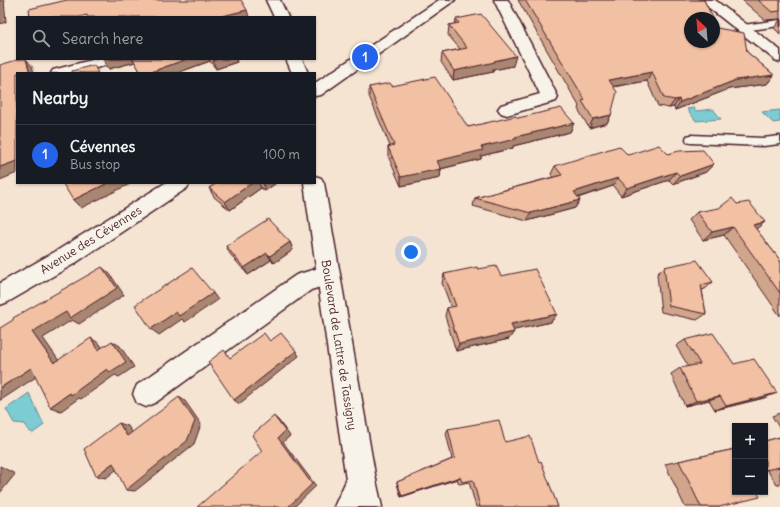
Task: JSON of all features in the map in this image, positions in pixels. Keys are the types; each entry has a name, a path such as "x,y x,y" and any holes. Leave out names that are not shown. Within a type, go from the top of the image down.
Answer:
{"street":[{"path":"274,0 280,16"},
{"path":"316,90 448,0"},
{"path":"501,0 550,97 507,109"},
{"path":"706,0 780,57"},
{"path":"63,72 109,60"},
{"path":"294,60 300,72"},
{"name":"Avenue des Cévennes","path":"0,295 66,257 178,184"},
{"name":"Boulevard de Lattre de Tassigny","path":"314,184 364,494"},
{"path":"146,394 304,282 328,275"},
{"path":"349,507 364,494"}],"lane":[{"path":"744,28 780,23"},
{"path":"691,139 763,142 780,140"}],"water":[{"path":"694,108 696,111 713,109 721,119 696,121 687,109"},
{"path":"780,110 780,122 773,123 762,112"},
{"path":"29,393 44,425 33,433 29,431 25,424 14,423 6,409"}],"building":[{"path":"67,0 241,0 247,10 222,16 30,16 29,9"},
{"path":"525,0 704,0 710,12 684,12 684,48 720,48 720,29 744,33 747,52 774,75 736,80 680,102 679,99 675,100 664,98 652,72 609,80 617,92 611,115 593,119 582,101 585,100"},
{"path":"758,0 780,0 780,11 772,12"},
{"path":"481,14 516,56 454,71 442,53 467,48 449,25 459,23 456,19"},
{"path":"17,60 26,60 30,72 16,72 16,161 0,167 0,65"},
{"path":"134,60 184,60 151,72 140,72"},
{"path":"94,65 98,72 72,72"},
{"path":"435,77 468,127 561,108 574,123 481,147 483,150 437,161 441,169 401,177 388,147 394,145 369,87 390,83 392,86"},
{"path":"659,145 668,154 679,151 703,150 714,164 680,176 676,172 627,188 618,178 574,192 580,200 531,213 475,198 562,175 555,166 619,146 628,155"},
{"path":"63,184 106,184 73,200"},
{"path":"215,184 251,184 225,202 209,188"},
{"path":"732,198 737,204 749,202 765,222 753,225 780,260 780,293 733,227 712,232 697,212 719,208"},
{"path":"268,219 290,242 270,256 267,253 244,268 226,246"},
{"path":"697,260 713,282 701,285 706,314 669,306 664,267"},
{"path":"496,266 501,276 535,269 557,314 511,324 514,332 459,344 447,308 456,306 444,274 477,267 478,269"},
{"path":"102,267 117,288 70,318 66,312 32,332 54,363 91,338 98,350 112,341 126,362 110,372 107,369 71,395 70,393 50,407 31,368 0,388 0,328 13,320 13,318"},
{"path":"192,268 213,293 179,316 176,312 151,329 135,305"},
{"path":"264,333 270,341 281,333 296,351 234,400 208,362 224,350 230,358"},
{"path":"713,333 734,364 754,359 777,393 726,406 720,396 696,401 680,368 700,364 685,340"},
{"path":"179,397 195,421 187,441 126,490 113,463 96,476 84,449 119,423 127,436"},
{"path":"274,416 285,431 278,438 312,484 288,507 197,507 262,451 252,435"},
{"path":"499,420 505,442 530,436 558,507 480,507 473,480 462,482 460,477 402,496 397,482 455,458 448,429"},
{"path":"780,437 780,467 768,469 768,440"},
{"path":"732,450 732,495 759,495 760,497 719,507 701,507 679,461"}],"place":[{"name":"Cévennes","path":"365,57"}]}
